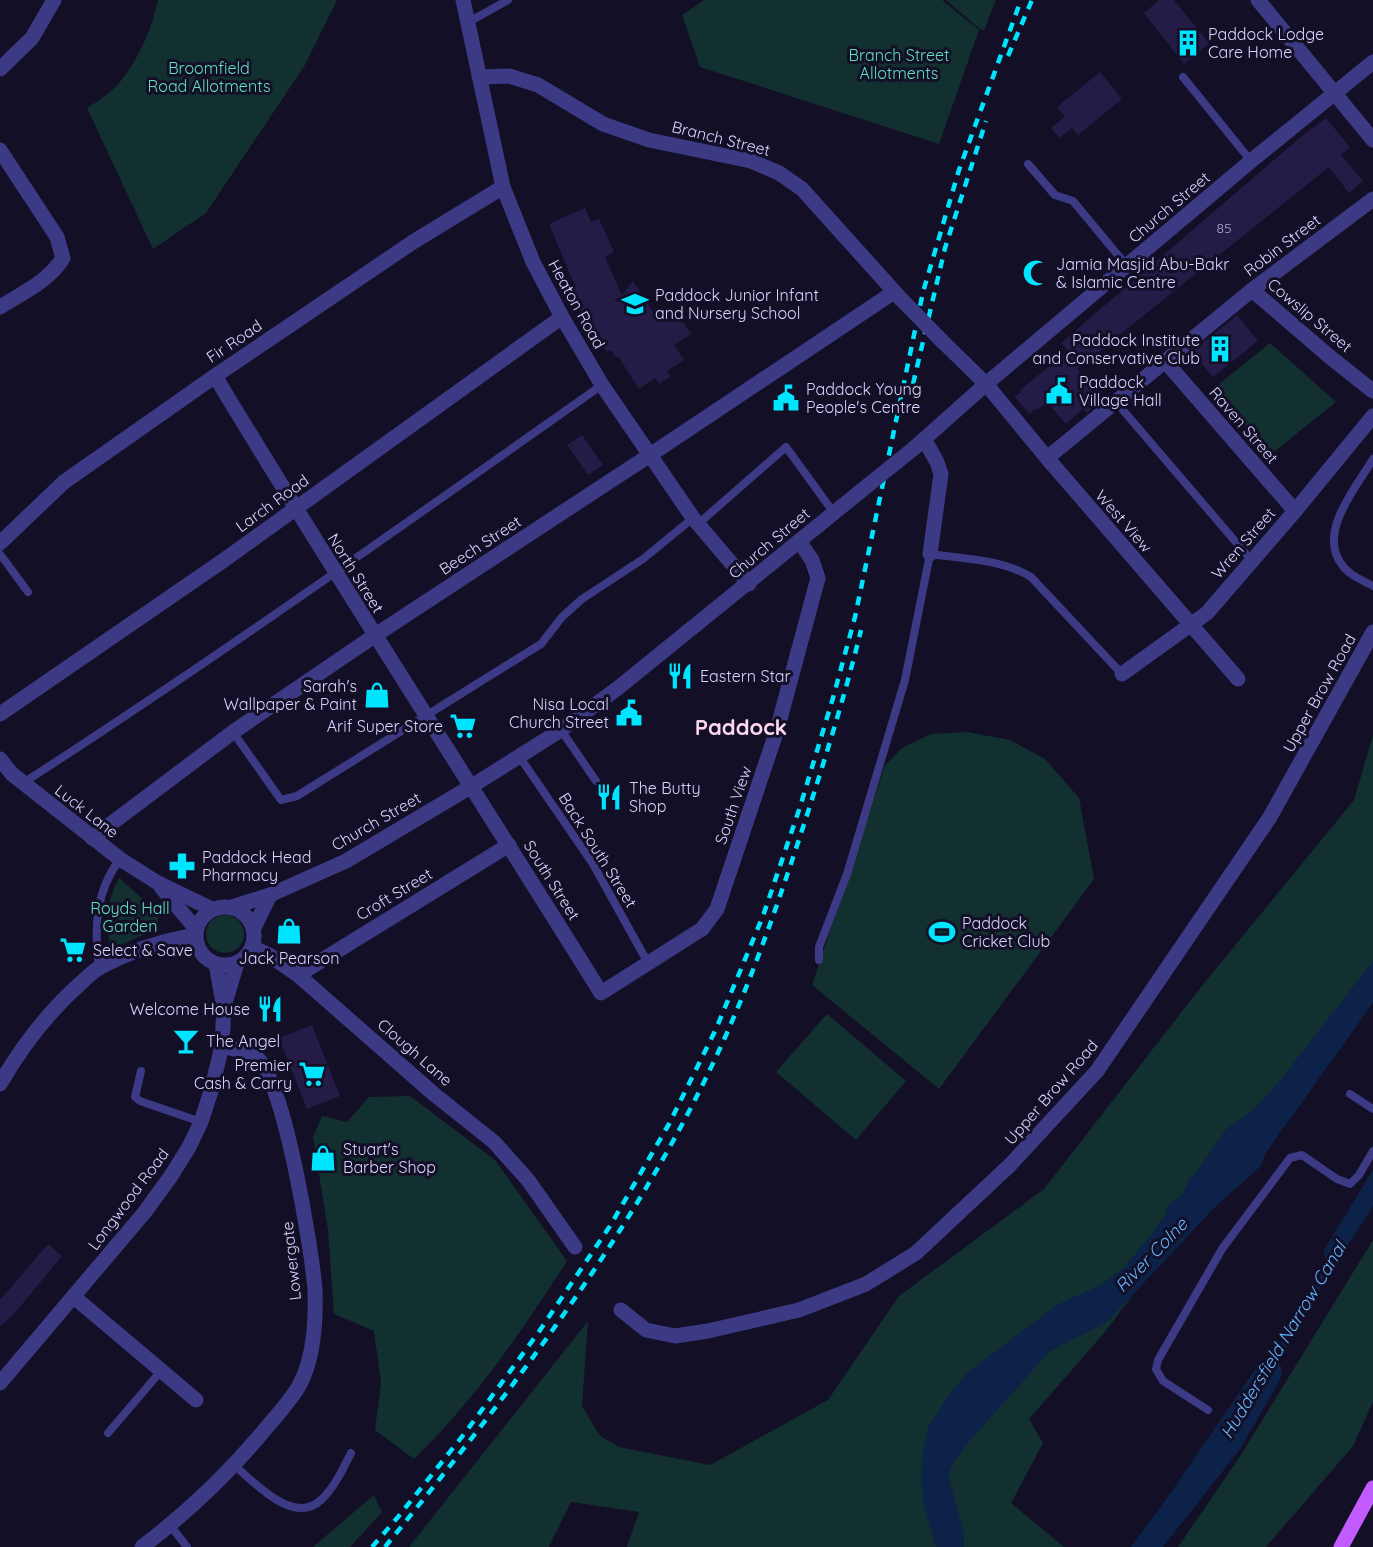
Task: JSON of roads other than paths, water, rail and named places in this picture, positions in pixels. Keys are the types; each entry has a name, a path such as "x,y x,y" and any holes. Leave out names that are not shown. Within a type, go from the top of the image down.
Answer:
{"main road":[{"path":"1341,1547 1373,1488"}],"street":[{"path":"0,69 32,38 54,0"},
{"name":"Heaton Road","path":"463,0 503,187 533,262 602,385 696,521 749,584"},
{"path":"1258,0 1373,140"},
{"name":"Church Street","path":"232,907 270,895 345,861 561,730 618,688 749,584 918,444 1251,161 1373,62"},
{"name":"Branch Street","path":"479,76 508,76 538,86 603,124 649,140 751,161 779,172 802,189 898,296 986,384"},
{"path":"0,150 57,237 63,258 54,270 36,285 0,307"},
{"name":"Fir Road","path":"0,543 64,482 413,242 503,187"},
{"name":"Robin Street","path":"1047,458 1252,290 1373,199"},
{"name":"Cowslip Street","path":"1252,290 1373,391"},
{"name":"Beech Street","path":"92,838 233,732 374,636 898,296"},
{"name":"Larch Road","path":"0,714 295,509 562,317"},
{"name":"Raven Street","path":"1166,362 1295,511"},
{"name":"North Street","path":"215,376 335,574 472,786"},
{"name":"West View","path":"986,384 1238,679"},
{"name":"Wren Street","path":"1122,674 1207,613 1373,416"},
{"path":"918,444 937,462 941,474 930,555"},
{"name":"South View","path":"601,993 702,929 717,909 777,730 818,579 812,560 799,541"},
{"name":"Upper Brow Road","path":"621,1310 646,1330 675,1336 708,1331 800,1310 866,1284 916,1253 1010,1165 1097,1071 1270,817 1373,632"},
{"name":"Luck Lane","path":"0,759 12,774 120,860 158,883 212,909"},
{"name":"South Street","path":"472,786 601,993"},
{"name":"Croft Street","path":"298,975 509,845"},
{"name":"Luck Lane","path":"158,883 196,932"},
{"path":"254,928 244,912 222,906 206,913 196,932 196,941 202,955 216,964 237,963 252,947 254,928 270,895"},
{"path":"0,1084 46,1018 99,968 159,942 196,932"},
{"name":"Clough Lane","path":"252,947 298,975 430,1090 494,1142 548,1195 575,1247"},
{"name":"Longwood Road","path":"224,1006 237,963"},
{"name":"Longwood Road","path":"0,1383 74,1297 171,1176 189,1147 201,1122 222,1046 224,1006 216,964"},
{"name":"Lowergate","path":"142,1547 170,1525 234,1465 278,1414 300,1383 311,1351 315,1291 305,1212 283,1119 270,1077 256,1057 222,1046"},
{"path":"74,1297 196,1400"}],"lane":[{"path":"467,23 507,0"},
{"path":"1184,77 1251,161"},
{"path":"1028,164 1055,195 1073,201 1127,266"},
{"path":"23,783 154,698 335,574 602,385"},
{"path":"1116,402 1252,561"},
{"path":"233,732 281,800 297,796 541,644 562,617 582,599 696,521 786,447 834,513"},
{"path":"1373,459 1336,521 1333,535 1335,550 1341,564 1350,573 1373,586"},
{"path":"0,554 28,592"},
{"path":"819,960 819,947 847,874 905,680 930,555 1000,564 1018,569 1031,577 1122,674"},
{"path":"561,730 596,781"},
{"name":"Back South Street","path":"519,756 593,864 648,963"},
{"path":"99,968 95,939 98,906 110,872 120,860"},
{"path":"141,1071 135,1097 140,1101 201,1122"},
{"path":"1350,1094 1373,1109"},
{"path":"1208,1410 1163,1381 1156,1369 1158,1360 1222,1250 1290,1158 1302,1155 1337,1179 1350,1184 1359,1175 1373,1151"},
{"path":"108,1433 160,1371"},
{"path":"234,1465 277,1501 294,1508 310,1506 321,1500 329,1491 351,1453"},
{"path":"170,1525 187,1547"}],"water":[{"name":"River Colne","path":"1373,961 1373,1003 1265,1154 1261,1166 1216,1206 1108,1321 1049,1352 967,1444 953,1463 948,1475 964,1534 964,1547 936,1547 924,1506 921,1481 922,1457 928,1428 946,1399 967,1373 1057,1305 1101,1285 1123,1268 1149,1238 1165,1215 1168,1205 1182,1195 1189,1180 1226,1129 1250,1113 1278,1083"},
{"name":"Huddersfield Narrow Canal","path":"1373,1170 1373,1206 1279,1358 1282,1372 1279,1382 1240,1449 1163,1547 1131,1547 1256,1368 1263,1360 1273,1357 1320,1275 1325,1261 1324,1250"}],"railway":[{"path":"372,1547 465,1433 538,1333 610,1226 669,1124 716,1029 763,916 800,807 833,698 855,617 923,292 959,170 1021,0"},
{"path":"1008,56 1032,0"},
{"path":"913,384 945,248 986,121"},
{"path":"385,1547 477,1431 566,1312 646,1188 683,1123 716,1057 766,936 822,767 861,630"}],"place":[{"name":"Paddock Lodge Care Home","path":"1188,43"},
{"name":"Jamia Masjid Abu-Bakr & Islamic Centre","path":"1036,273"},
{"name":"Paddock Junior Infant and Nursery School","path":"635,304"},
{"name":"Paddock Institute and Conservative Club","path":"1220,349"},
{"name":"Paddock Village Hall","path":"1059,391"},
{"name":"Paddock Young People's Centre","path":"786,398"},
{"name":"Eastern Star","path":"680,676"},
{"name":"Sarah's Wallpaper & Paint","path":"377,695"},
{"name":"Nisa Local Church Street","path":"629,713"},
{"name":"Arif Super Store","path":"463,726"},
{"name":"The Butty Shop","path":"609,797"},
{"name":"Paddock Head Pharmacy","path":"182,866"},
{"name":"Jack Pearson","path":"289,931"},
{"name":"Paddock Cricket Club","path":"942,932"},
{"name":"Select & Save","path":"73,950"},
{"name":"Welcome House","path":"270,1009"},
{"name":"The Angel","path":"186,1041"},
{"name":"Premier Cash & Carry","path":"312,1074"},
{"name":"Stuart's Barber Shop","path":"323,1158"}],"district":[{"name":"Paddock","path":"741,727"}],"park label":[{"name":"Branch Street Allotments","path":"899,64"},
{"name":"Broomfield Road Allotments","path":"209,77"},
{"name":"Royds Hall Garden","path":"130,917"}]}
